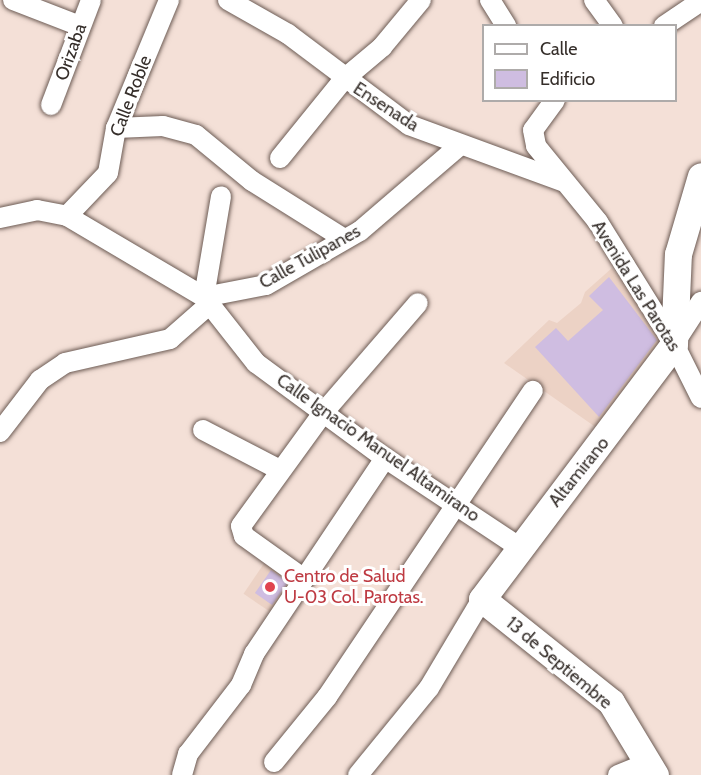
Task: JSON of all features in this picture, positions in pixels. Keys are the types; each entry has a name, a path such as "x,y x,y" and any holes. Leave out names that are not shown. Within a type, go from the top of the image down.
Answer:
{"street":[{"path":"13,0 80,26"},
{"name":"Orizaba","path":"51,105 91,0"},
{"name":"Calle Roble","path":"67,216 108,173 116,128 169,0"},
{"path":"280,158 344,79 382,47 421,0"},
{"path":"490,0 505,24"},
{"path":"594,0 612,24"},
{"path":"667,24 701,1"},
{"name":"Ensenada","path":"237,2 288,34 344,79 409,125 459,146 561,181"},
{"name":"Avenida Las Parotas","path":"554,102 533,130 536,146 561,181 597,222 674,344 701,398"},
{"path":"116,128 163,126 196,135 252,181 343,238"},
{"name":"Calle Tulipanes","path":"207,301 266,285 343,238 360,231 459,146"},
{"path":"674,344 678,254 701,176"},
{"path":"0,432 40,380 65,363 170,339 207,301 221,196"},
{"name":"Calle Ignacio Manuel Altamirano","path":"0,218 37,210 67,216 207,301 256,363 386,458 519,547"},
{"path":"674,344 701,302"},
{"path":"304,579 239,532 280,470 322,413 418,303"},
{"name":"Altamirano","path":"482,598 519,547 600,447 674,344"},
{"path":"274,762 327,697 455,503 533,392"},
{"path":"203,430 280,470"},
{"path":"182,775 188,754 241,685 254,654 386,458"},
{"path":"358,775 429,688 482,598"},
{"name":"13 de Septiembre","path":"482,598 610,702 651,769"},
{"path":"618,775 651,769"}],"shaded area":[{"path":"612,268 672,343 604,433 504,363 549,320 557,323 581,303 585,292"},
{"name":"Centro de Salud U-03 Col. Parotas.","path":"267,559 298,580 274,615 244,594"}],"building":[{"path":"609,277 657,340 599,417 535,347 556,328 568,341 603,310 589,296"},
{"path":"271,570 288,582 272,605 255,593"}],"place":[{"name":"Centro de Salud U-03 Col. Parotas.","path":"270,587"}]}
